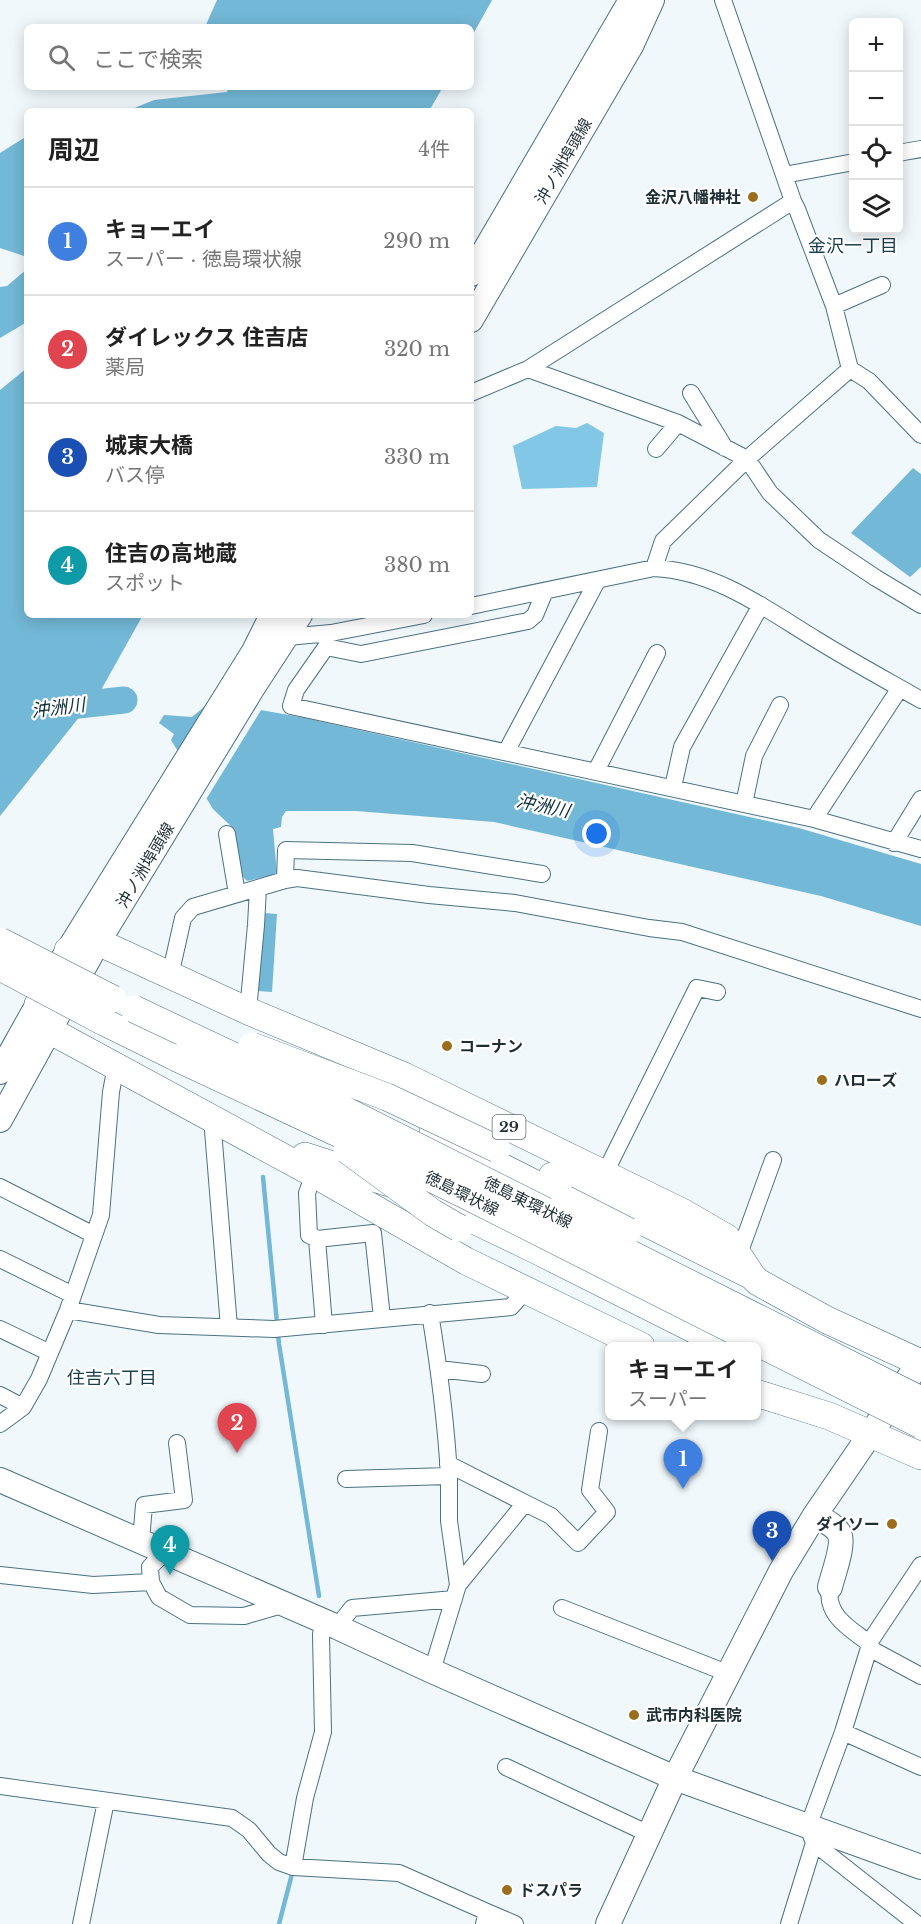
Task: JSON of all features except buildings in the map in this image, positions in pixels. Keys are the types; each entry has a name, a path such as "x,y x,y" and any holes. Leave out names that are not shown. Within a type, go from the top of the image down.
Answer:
{"main road":[{"name":"29","path":"0,941 123,1004 209,1028 387,1097 745,1265"},
{"path":"68,950 98,942"},
{"name":"29","path":"98,942 252,1012 404,1076 684,1213 727,1238 758,1282 827,1320 920,1362"},
{"name":"徳島環状線","path":"0,967 177,1058 469,1197 756,1342"},
{"path":"38,1004 41,1020 49,1030 314,1174 466,1261 631,1342"},
{"name":"徳島東環状線","path":"123,1004 305,1090 921,1400"},
{"path":"252,1012 310,1045 423,1127 733,1286 921,1395"},
{"path":"177,1058 287,1112 333,1140 433,1213 459,1228 680,1342"},
{"path":"212,1118 283,1149 377,1178 412,1192 538,1251 717,1342"},
{"name":"徳島環状線","path":"761,1344 921,1425"},
{"path":"761,1364 857,1413 921,1441"},
{"path":"761,1382 829,1416 921,1456"},
{"path":"761,1395 829,1416"}],"street":[{"name":"沖ノ洲埠頭線","path":"474,269 631,0"},
{"name":"沖ノ洲埠頭線","path":"474,315 631,46 652,0"},
{"path":"723,0 793,201 834,306 850,369 869,381 921,435"},
{"path":"903,152 921,149"},
{"path":"784,176 849,163"},
{"path":"474,392 528,369 793,201"},
{"path":"834,306 882,285"},
{"path":"528,369 678,423 747,459 770,493 819,540 921,605"},
{"path":"654,568 663,541 747,459 850,369"},
{"path":"691,393 725,448"},
{"path":"656,449 678,423"},
{"path":"474,605 654,568 673,570 704,577 761,605 921,700"},
{"path":"506,752 597,580"},
{"path":"545,591 535,615 528,621 361,654 326,647 296,690 291,706 814,819 921,849"},
{"path":"673,787 682,747 761,605"},
{"name":"沖ノ洲埠頭線","path":"242,687 254,651 270,618"},
{"path":"278,618 287,637"},
{"name":"沖ノ洲埠頭線","path":"0,1072 68,950 185,780 242,687 287,637 298,618"},
{"path":"254,651 287,637 331,633 408,618"},
{"path":"596,771 657,653"},
{"path":"814,819 900,688"},
{"path":"744,804 754,756 780,705"},
{"name":"沖ノ洲埠頭線","path":"0,1120 185,780"},
{"path":"894,843 921,799"},
{"path":"227,834 237,894"},
{"path":"285,880 286,850 412,853 542,874"},
{"path":"170,976 183,918 193,907 297,878 514,903 682,932 921,1009"},
{"path":"252,1012 258,888"},
{"path":"604,1175 697,988 717,992"},
{"path":"0,1424 23,1407 39,1379 101,1215 111,1092 116,1066"},
{"path":"212,1118 229,1328"},
{"path":"745,1265 773,1160"},
{"path":"314,1174 308,1192 309,1235 317,1239 373,1233 382,1318"},
{"path":"0,1187 94,1235"},
{"path":"317,1239 324,1325"},
{"path":"0,1259 70,1302 159,1325 278,1329 324,1325 511,1307 525,1291"},
{"path":"430,1313 440,1369 448,1441 449,1521 456,1592"},
{"path":"0,1329 50,1353"},
{"path":"608,1924 675,1778 775,1581 814,1515 920,1362"},
{"path":"440,1369 482,1374"},
{"path":"0,1395 23,1407"},
{"path":"346,1479 449,1470 551,1516 578,1543 607,1512 590,1490 599,1431"},
{"path":"141,1541 144,1506 184,1500 177,1443"},
{"path":"0,1480 675,1778 811,1835 921,1867"},
{"path":"432,1671 456,1592 525,1503"},
{"path":"814,1515 833,1526 839,1533 841,1542 828,1596 830,1606 837,1617 869,1646 921,1676"},
{"path":"165,1552 150,1567 151,1582 159,1597 190,1615 244,1616 285,1604"},
{"path":"789,1924 811,1835 869,1646 921,1565"},
{"path":"0,1575 93,1585 151,1582"},
{"path":"293,1868 305,1798 323,1732 321,1635 330,1624 352,1608 456,1592"},
{"path":"562,1608 727,1673"},
{"path":"843,1732 921,1767"},
{"path":"506,1767 649,1834"},
{"path":"0,1786 232,1818 249,1830 269,1854 279,1862 293,1868 399,1873 485,1918 515,1924"},
{"path":"81,1924 106,1801"},
{"path":"811,1835 917,1924"}],"shaded area":[{"path":"587,423 604,433 597,487 522,489 513,446 556,426 576,428"}],"water":[{"path":"217,0 492,0 474,33 474,24 206,24"},
{"path":"227,90 441,90 431,108 134,108 154,100 227,92"},
{"path":"24,138 24,256 0,248 0,153"},
{"path":"24,272 24,324 0,338 0,287 7,286"},
{"path":"24,370 24,618 141,618 101,690 0,816 0,390"},
{"path":"913,468 921,474 921,567 910,577 851,533"},
{"path":"211,701 305,718 799,828 921,864 921,926 821,896 494,822 356,811 286,811 282,817 281,827 273,829 277,874 247,881 239,873 233,828 213,809 171,740 174,734 159,723 164,715 192,717"},
{"path":"263,913 277,914 272,992 258,991"}],"pier":[{"path":"212,698 263,707 205,801 176,754"}],"waterway":[{"name":"沖洲川","path":"0,733 24,711 124,700"},
{"path":"263,1177 279,1344 319,1596"},
{"path":"279,1924 292,1874"}],"place":[{"name":"金沢八幡神社","path":"753,197"},
{"name":"コーナン","path":"447,1046"},
{"name":"ハローズ","path":"822,1080"},
{"name":"ダイレックス 住吉店","path":"237,1453"},
{"name":"キョーエイ","path":"683,1489"},
{"name":"ダイソー","path":"892,1524"},
{"name":"城東大橋","path":"772,1561"},
{"name":"住吉の高地蔵","path":"170,1575"},
{"name":"武市内科医院","path":"634,1715"},
{"name":"ドスパラ","path":"507,1890"}],"district":[{"name":"金沢一丁目","path":"853,246"},
{"name":"住吉六丁目","path":"112,1378"}]}
